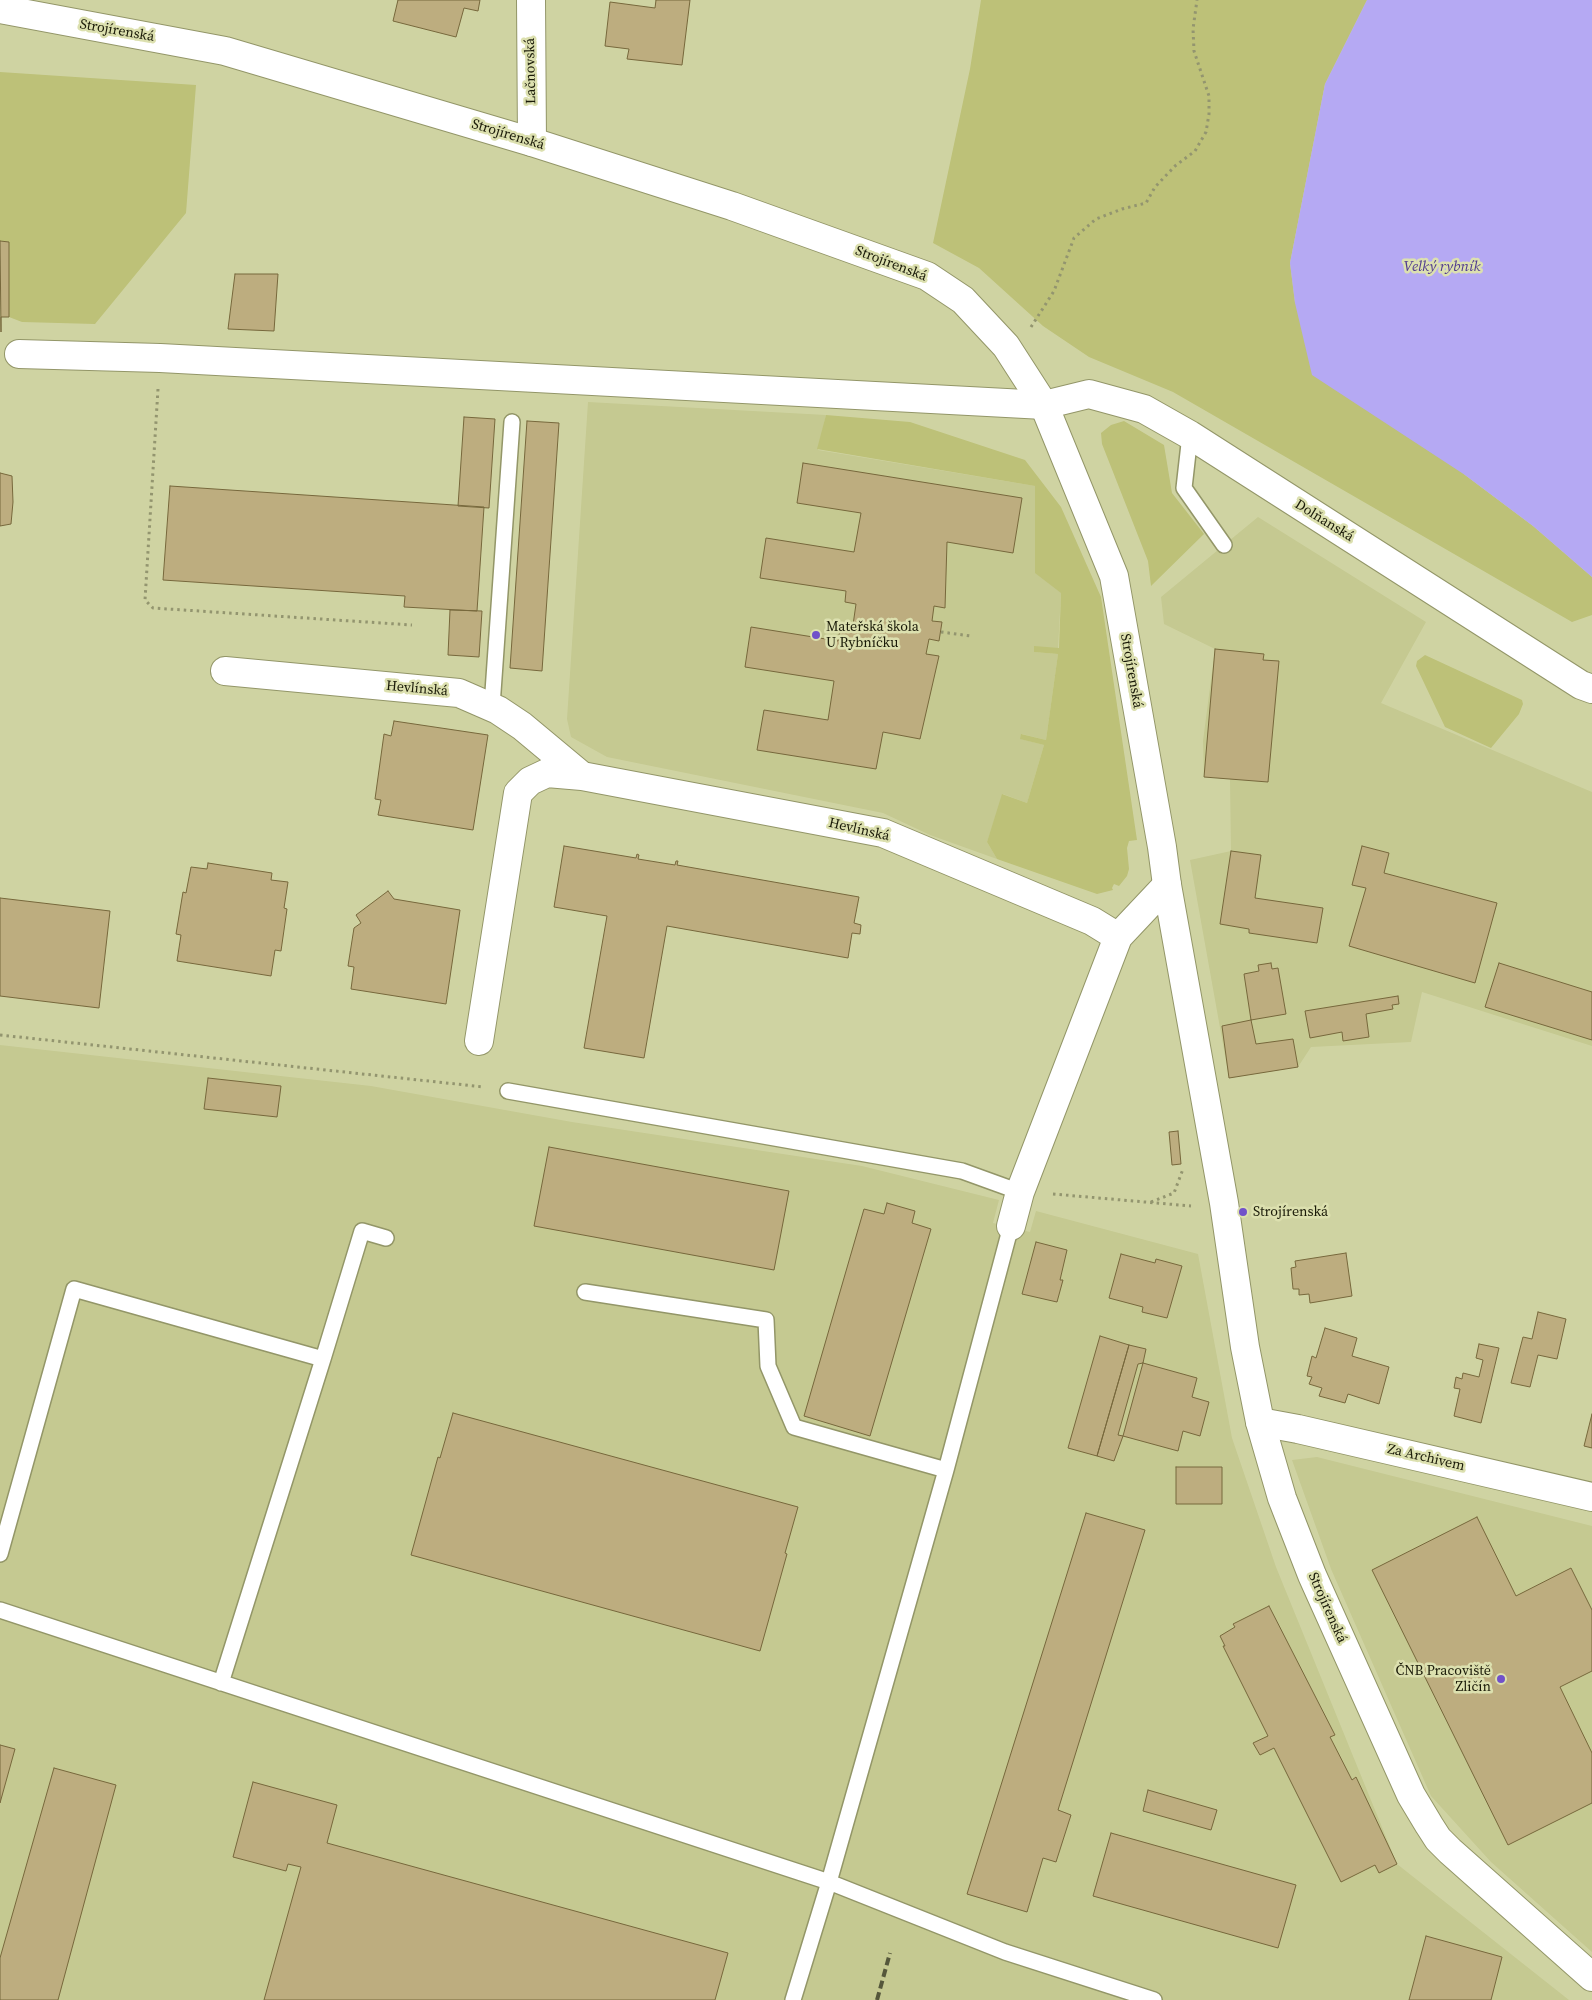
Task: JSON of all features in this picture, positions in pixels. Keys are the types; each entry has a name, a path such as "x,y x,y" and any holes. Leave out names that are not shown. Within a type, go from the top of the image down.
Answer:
{"street":[{"name":"Lačnovská","path":"531,0 532,142"},
{"name":"Strojírenská","path":"0,9 225,51 532,142 732,206 927,276 963,300 1006,346 1044,405 1114,576 1224,1203 1245,1347 1260,1422 1282,1498 1312,1575 1411,1795 1438,1839 1592,1977"},
{"name":"Dolňanská","path":"19,354 160,358 1044,405 1089,394 1144,409 1190,436 1573,679 1592,689"},
{"name":"Hevlínská","path":"225,671 459,693 492,706 522,726 582,776"},
{"name":"Hevlínská","path":"479,1041 518,793 530,781 547,773 582,776 883,833 1092,921 1118,937"},
{"path":"1011,1226 1020,1192 1118,937 1167,885"},
{"name":"Za Archivem","path":"1260,1422 1307,1431 1592,1497"}],"lane":[{"path":"492,706 512,422"},
{"path":"1190,436 1184,488 1224,545"},
{"path":"508,1091 962,1172 1020,1192"},
{"path":"793,2000 829,1882 946,1470 1011,1226"},
{"path":"221,1683 362,1231 386,1238"},
{"path":"0,1554 74,1290 323,1359"},
{"path":"585,1292 766,1320 768,1366 794,1427 946,1470"},
{"path":"0,1610 829,1882 1005,1952 1154,2000"}],"path":[{"path":"1030,328 1054,291 1074,238 1096,219 1122,209 1146,203 1155,187 1175,166 1195,151 1206,132 1209,96 1194,51 1193,29 1197,0"},
{"path":"160,358 145,600 153,608 412,625"},
{"path":"940,632 971,636"},
{"path":"0,1035 508,1091"},
{"path":"1149,1202 1174,1193 1183,1169"},
{"path":"1020,1192 1190,1206 1224,1203"}],"shaded area":[{"path":"981,0 1367,0 1325,84 1290,263 1295,303 1465,475 1533,526 1592,577 1592,615 1572,622 1173,392 1089,357 1043,326 979,268 933,243 970,69"},
{"path":"0,72 196,85 186,213 95,324 22,322 9,317 9,242 0,241"},
{"name":"Mateřská škola U Rybníčku","path":"588,402 826,415 818,450 1035,486 1061,593 1058,649 1034,647 1034,652 1058,654 1046,740 1022,734 1021,739 1044,745 1027,803 1003,794 987,842 997,859 930,835 883,813 607,757 571,737 567,719"},
{"path":"826,415 910,422 1025,460 1061,507 1101,597 1137,840 1129,841 1127,848 1129,869 1127,876 1119,886 1114,884 1113,890 1097,894 997,859 987,842 1002,794 1027,803 1044,745 1020,739 1021,734 1046,740 1058,654 1034,652 1034,646 1059,648 1061,593 1035,573 1035,486 817,449"},
{"path":"1124,421 1164,445 1172,493 1204,534 1151,586 1148,561 1102,444 1101,433 1111,425"},
{"path":"1258,517 1426,622 1381,703 1592,792 1592,1046 1422,992 1411,1042 1311,1047 1298,1067 1229,1078 1190,860 1231,851 1230,779 1204,777 1203,741 1215,649 1164,624 1161,597"},
{"path":"1425,655 1522,700 1523,704 1519,714 1491,748 1445,727 1416,666 1417,661"},
{"path":"0,1045 371,1086 572,1122 862,1166 999,1200 993,1223 1030,1232 1036,1211 1198,1254 1232,1438 1276,1567 1397,1864 1569,2000 0,2000"},
{"path":"1317,1457 1592,1526 1592,1952 1491,1862 1431,1796 1331,1569 1292,1460"}],"water":[{"name":"Velký rybník","path":"1367,0 1592,0 1592,577 1533,526 1465,475 1312,375 1295,303 1290,263 1325,84"}],"building":[{"path":"398,0 480,0 478,11 464,8 456,37 393,21"},
{"path":"656,0 690,0 682,65 627,59 629,49 605,46 610,2 655,8"},
{"path":"0,241 9,242 9,317 1,317 1,332"},
{"path":"235,274 278,274 274,331 228,329"},
{"path":"464,417 495,419 489,508 458,506"},
{"path":"527,421 559,423 542,671 510,668"},
{"path":"803,463 1022,498 1013,553 947,542 945,608 934,606 932,621 942,622 939,641 929,639 926,654 939,656 920,739 883,732 876,769 757,750 764,710 828,720 834,681 745,667 751,627 838,641 840,630 852,632 856,604 845,602 846,591 760,578 766,538 854,552 861,513 797,503"},
{"path":"0,473 12,476 13,502 11,524 0,526"},
{"path":"170,486 484,507 477,611 404,607 405,596 163,580"},
{"path":"450,610 482,611 479,657 448,655"},
{"path":"1215,649 1264,654 1263,660 1279,661 1268,782 1204,777"},
{"path":"394,721 488,735 473,830 378,815 381,800 375,799 384,734 391,736"},
{"path":"564,846 636,858 637,854 639,855 638,859 675,865 676,861 678,861 677,865 859,897 854,923 861,925 860,934 852,933 848,958 667,926 644,1058 584,1048 607,916 554,907"},
{"path":"1362,846 1389,853 1384,873 1497,903 1475,983 1349,946 1366,888 1352,885"},
{"path":"1231,851 1261,855 1255,898 1323,908 1317,943 1249,933 1249,929 1220,924"},
{"path":"208,863 272,873 271,880 288,882 284,908 287,909 281,951 275,950 271,976 177,961 181,935 176,934 183,892 186,893 191,867 207,869"},
{"path":"388,891 394,899 460,910 446,1004 351,989 354,967 348,966 354,928 361,923 356,915"},
{"path":"0,898 110,911 99,1008 0,996"},
{"path":"1271,963 1272,969 1278,968 1286,1014 1251,1020 1244,974 1259,971 1258,965"},
{"path":"1499,963 1592,992 1592,1040 1485,1007"},
{"path":"1398,996 1399,1004 1392,1005 1393,1009 1366,1014 1369,1037 1343,1041 1342,1032 1310,1038 1305,1011"},
{"path":"1251,1020 1256,1044 1293,1039 1298,1067 1229,1078 1222,1026"},
{"path":"208,1078 281,1086 277,1117 204,1109"},
{"path":"1178,1131 1181,1164 1172,1165 1169,1132"},
{"path":"549,1147 789,1191 774,1270 534,1226"},
{"path":"887,1203 915,1211 912,1223 931,1229 870,1436 804,1416 864,1209 884,1214"},
{"path":"1036,1242 1067,1250 1060,1280 1063,1280 1057,1302 1022,1294"},
{"path":"1346,1253 1352,1296 1310,1303 1309,1294 1299,1295 1299,1289 1293,1289 1291,1268 1296,1267 1295,1261"},
{"path":"1121,1254 1155,1263 1156,1259 1182,1266 1167,1318 1142,1312 1143,1307 1109,1298"},
{"path":"1538,1312 1566,1319 1557,1359 1538,1355 1530,1387 1511,1383 1523,1337 1532,1339"},
{"path":"1325,1328 1357,1338 1352,1356 1389,1367 1379,1404 1348,1394 1345,1403 1319,1396 1322,1388 1309,1384 1312,1377 1307,1376 1312,1356 1316,1358"},
{"path":"1100,1336 1129,1345 1097,1456 1068,1448"},
{"path":"1479,1344 1499,1348 1481,1423 1454,1416 1460,1389 1454,1388 1456,1377 1462,1379 1463,1373 1479,1377 1483,1360 1476,1358"},
{"path":"1129,1345 1146,1349 1143,1363 1138,1364 1118,1435 1123,1436 1114,1461 1097,1456"},
{"path":"1143,1363 1197,1378 1192,1397 1209,1402 1200,1436 1183,1431 1178,1451 1123,1436"},
{"path":"453,1413 798,1507 760,1651 411,1555 438,1457 440,1458"},
{"path":"1592,1414 1592,1448 1584,1446"},
{"path":"1176,1467 1222,1467 1222,1504 1176,1504"},
{"path":"1086,1513 1145,1530 1058,1810 1071,1815 1056,1862 1043,1858 1027,1912 967,1894"},
{"name":"ČNB Pracoviště Zličín","path":"1477,1517 1516,1596 1571,1568 1592,1610 1592,1671 1560,1687 1592,1753 1592,1803 1508,1845 1372,1570"},
{"path":"1269,1606 1335,1735 1330,1737 1352,1780 1356,1777 1397,1864 1379,1873 1375,1865 1341,1882 1274,1748 1260,1755 1253,1743 1268,1736 1223,1646 1225,1646 1220,1636 1235,1627 1233,1624"},
{"path":"0,1745 15,1749 0,1803"},
{"path":"54,1768 116,1785 58,2000 0,2000 0,1958"},
{"path":"253,1782 337,1805 327,1843 728,1953 715,2000 264,2000 301,1867 288,1864 286,1871 233,1857"},
{"path":"1148,1790 1217,1810 1211,1830 1143,1811"},
{"path":"1111,1833 1296,1885 1278,1948 1093,1896"},
{"path":"1426,1936 1502,1957 1491,2000 1409,2000"}],"railway":[{"path":"877,2000 890,1953"}],"place":[{"name":"Mateřská škola U Rybníčku","path":"816,635"},
{"name":"Strojírenská","path":"1243,1212"},
{"name":"ČNB Pracoviště Zličín","path":"1501,1679"}]}
